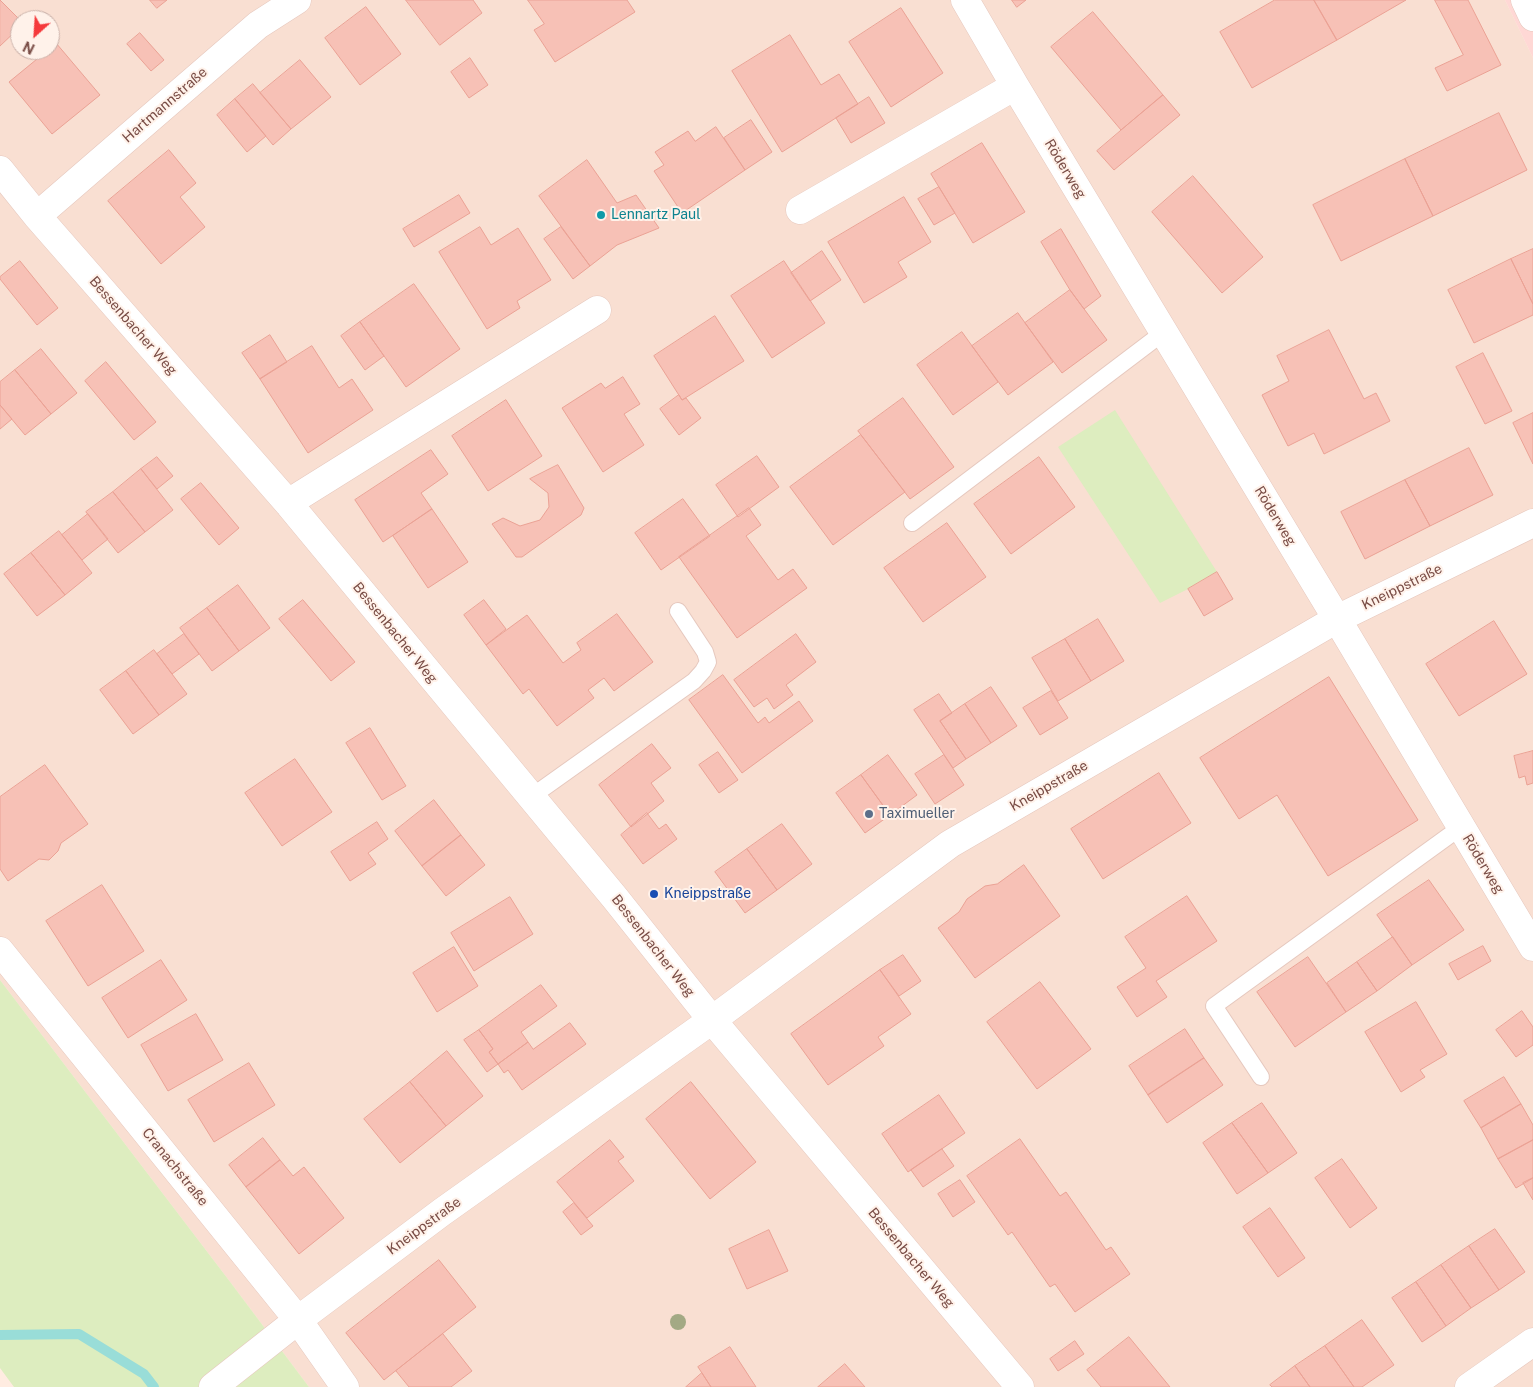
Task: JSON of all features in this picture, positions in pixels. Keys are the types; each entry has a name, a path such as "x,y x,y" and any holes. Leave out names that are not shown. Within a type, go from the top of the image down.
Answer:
{"street":[{"name":"Hartmannstraße","path":"37,216 258,25 297,0"},
{"name":"Röderweg","path":"966,0 1015,86 1533,947"},
{"path":"1524,0 1533,17"},
{"path":"800,210 1015,86"},
{"name":"Bessenbacher Weg","path":"0,170 37,216 288,503 615,898 712,1020 1020,1387"},
{"path":"288,503 597,310"},
{"name":"Kneippstraße","path":"213,1387 298,1320 442,1212 712,1020 950,844 1337,619 1533,523"},
{"name":"Cranachstraße","path":"0,952 298,1320 345,1387"},
{"path":"1469,1387 1533,1342"}],"lane":[{"path":"912,523 1164,332"},
{"path":"531,797 694,681 704,671 708,662 705,652 678,611"},
{"path":"1261,1077 1214,1006 1461,827"}],"shaded area":[{"path":"0,0 1505,0 1533,58 1533,1387 309,1387 0,980"},
{"path":"1505,0 1533,0 1533,58"}],"green space":[{"path":"1115,410 1217,572 1160,603 1058,447"},
{"path":"0,980 309,1387 14,1387 0,1368"}],"building":[{"path":"0,0 10,10 10,36 0,46"},
{"path":"150,0 167,0 157,8"},
{"path":"406,0 473,0 482,13 440,45"},
{"path":"528,0 627,0 635,12 555,62 534,30 544,24"},
{"path":"1012,0 1026,0 1017,7"},
{"path":"1275,0 1314,0 1337,40 1252,88 1220,32"},
{"path":"1314,0 1406,0 1337,40"},
{"path":"1435,0 1468,0 1501,65 1447,91 1435,68 1463,55"},
{"path":"366,7 401,54 360,85 325,38"},
{"path":"901,8 943,73 891,107 849,42"},
{"path":"1093,12 1163,95 1121,130 1051,47"},
{"path":"140,33 164,60 151,71 127,44"},
{"path":"790,35 821,85 839,74 858,104 782,152 732,71"},
{"path":"60,48 100,95 52,134 9,82 36,60 60,60"},
{"path":"470,58 488,85 469,98 451,72"},
{"path":"300,60 331,97 291,129 260,93"},
{"path":"253,84 291,129 273,145 235,99"},
{"path":"1163,95 1180,115 1114,170 1097,151"},
{"path":"869,97 885,123 851,143 836,118"},
{"path":"235,99 266,136 247,152 217,115"},
{"path":"1499,113 1527,170 1433,216 1405,159"},
{"path":"751,120 772,152 745,170 724,138"},
{"path":"716,127 745,170 682,213 654,171 664,165 655,152 688,131 695,141"},
{"path":"982,143 1025,212 973,243 931,174"},
{"path":"169,150 196,183 180,197 205,227 161,264 108,201"},
{"path":"1405,159 1433,216 1341,261 1313,205"},
{"name":"Lennartz Paul","path":"587,160 617,203 636,195 659,228 617,245 590,266 539,196"},
{"path":"1193,176 1263,257 1222,293 1152,212"},
{"path":"939,187 955,213 934,225 918,199"},
{"path":"459,195 470,213 414,247 403,229"},
{"path":"904,197 931,242 898,262 907,277 864,303 828,242"},
{"path":"480,227 491,245 518,228 551,280 517,301 520,308 487,329 439,252"},
{"path":"561,227 590,266 573,279 544,239"},
{"path":"1061,229 1101,296 1084,309 1070,290 1041,242"},
{"path":"1533,249 1533,304 1511,259"},
{"path":"822,251 841,280 810,301 791,273"},
{"path":"1511,259 1533,304 1533,315 1474,343 1448,290"},
{"path":"20,261 58,308 37,325 0,279"},
{"path":"784,261 825,323 772,358 731,296"},
{"path":"414,284 460,349 406,387 360,322"},
{"path":"1070,290 1107,340 1062,373 1025,323"},
{"path":"1018,313 1053,362 1008,395 972,346"},
{"path":"715,316 744,361 682,400 654,356"},
{"path":"360,322 384,356 365,370 341,336"},
{"path":"1329,330 1364,399 1376,393 1390,421 1324,454 1314,433 1288,446 1262,395 1289,381 1277,356"},
{"path":"962,332 998,382 953,415 917,365"},
{"path":"270,335 287,362 260,379 242,353"},
{"path":"312,346 339,388 352,379 373,410 308,453 260,379"},
{"path":"41,349 77,393 51,414 15,370"},
{"path":"1483,353 1512,411 1485,424 1456,367"},
{"path":"106,362 156,422 134,440 85,381"},
{"path":"15,370 51,414 25,435 0,405 0,382"},
{"path":"623,377 640,404 624,414 644,445 603,472 562,408 601,383 605,388"},
{"path":"679,395 682,400 686,398 701,418 679,435 660,409"},
{"path":"903,398 954,467 910,499 858,431"},
{"path":"506,400 542,456 488,491 452,436"},
{"path":"0,405 12,419 0,429"},
{"path":"1533,413 1533,464 1513,423"},
{"path":"861,435 905,492 833,545 790,487"},
{"path":"1469,448 1493,495 1430,526 1405,480"},
{"path":"431,450 448,474 421,493 432,509 383,542 355,500"},
{"path":"757,456 779,487 738,517 716,485"},
{"path":"157,457 173,476 157,489 141,469"},
{"path":"1039,457 1075,507 1011,554 974,504"},
{"path":"558,465 584,508 581,515 522,557 516,557 492,524 503,518 520,526 540,520 549,507 548,493 530,479"},
{"path":"141,469 173,510 145,532 113,492"},
{"path":"1405,480 1430,526 1365,559 1341,512"},
{"path":"201,483 239,528 219,545 181,499"},
{"path":"113,492 145,532 118,553 86,512"},
{"path":"683,499 710,536 661,570 635,533"},
{"path":"749,508 761,525 746,536 778,580 793,569 807,588 737,638 679,557"},
{"path":"432,509 468,562 428,588 393,536"},
{"path":"88,514 108,539 82,560 62,535"},
{"path":"947,523 986,577 923,622 884,568"},
{"path":"59,531 92,573 65,595 31,553"},
{"path":"31,553 65,595 37,616 4,574"},
{"path":"1217,572 1233,599 1204,616 1188,589"},
{"path":"238,585 270,628 239,651 207,608"},
{"path":"303,600 355,662 331,681 279,619"},
{"path":"484,600 506,629 486,645 464,615"},
{"path":"207,608 239,651 212,671 180,628"},
{"path":"617,614 653,662 614,691 604,678 588,690 594,698 557,726 529,689 523,694 486,645 527,615 563,663 581,650 577,643"},
{"path":"1098,619 1124,661 1091,681 1065,639"},
{"path":"1494,621 1527,674 1459,716 1426,664"},
{"path":"184,634 199,654 172,674 157,654"},
{"path":"796,634 816,662 786,685 793,695 774,709 767,698 754,707 734,680"},
{"path":"1065,639 1091,681 1058,701 1032,658"},
{"path":"154,650 187,694 159,715 126,671"},
{"path":"126,671 159,715 133,734 100,690"},
{"path":"723,675 758,723 765,717 769,723 799,701 813,721 742,773 689,700"},
{"path":"1329,677 1418,820 1328,876 1277,795 1239,819 1200,758"},
{"path":"991,687 1017,726 991,743 965,704"},
{"path":"1051,691 1068,718 1040,735 1023,708"},
{"path":"939,694 952,713 940,721 966,759 953,768 914,710"},
{"path":"965,704 991,743 966,759 940,721"},
{"path":"370,728 406,786 382,800 346,743"},
{"path":"652,744 671,768 651,783 664,801 631,827 599,785"},
{"path":"1533,751 1533,783 1527,785 1525,776 1519,778 1514,756"},
{"path":"718,752 738,780 719,793 699,765"},
{"path":"888,755 917,795 890,815 861,775"},
{"path":"944,755 964,785 935,804 915,774"},
{"path":"295,759 332,812 282,846 245,793"},
{"path":"45,765 88,824 61,843 58,851 49,860 39,859 8,881 0,869 0,797"},
{"path":"1159,773 1191,823 1103,879 1071,829"},
{"path":"861,775 890,815 865,833 836,793"},
{"path":"434,800 461,835 422,866 395,831"},
{"path":"647,813 659,829 666,824 677,839 643,864 621,835"},
{"path":"377,822 388,839 368,853 376,864 350,881 331,852"},
{"path":"782,824 812,864 777,890 747,849"},
{"path":"461,835 485,865 446,896 422,866"},
{"path":"747,849 777,890 745,913 715,872"},
{"path":"1024,865 1060,916 975,978 938,928 959,912 967,899 985,886 997,884"},
{"path":"1429,880 1464,930 1412,965 1377,915"},
{"path":"102,885 144,951 88,986 46,921"},
{"path":"1187,896 1217,941 1156,981 1167,997 1137,1017 1117,987 1146,968 1125,937"},
{"path":"510,897 533,934 474,971 451,933"},
{"path":"1393,937 1412,965 1377,991 1357,962"},
{"path":"1483,946 1491,961 1458,980 1449,964"},
{"path":"454,947 478,986 437,1012 413,973"},
{"path":"903,955 921,981 899,996 880,970"},
{"path":"1308,957 1346,1012 1295,1047 1257,992"},
{"path":"161,960 187,1000 128,1038 102,998"},
{"path":"1357,962 1377,991 1346,1012 1327,983"},
{"path":"880,970 911,1014 878,1037 884,1046 828,1085 791,1034"},
{"path":"1040,982 1091,1049 1037,1089 987,1022"},
{"path":"541,985 557,1006 521,1032 528,1042 498,1064 489,1052 493,1049 479,1030"},
{"path":"1416,1002 1447,1054 1420,1070 1425,1077 1401,1092 1365,1032"},
{"path":"1522,1011 1533,1027 1533,1045 1516,1057 1496,1030"},
{"path":"196,1014 223,1060 168,1091 141,1045"},
{"path":"570,1023 586,1044 522,1090 508,1070 504,1073 498,1064 528,1042 533,1049"},
{"path":"1185,1029 1204,1058 1148,1095 1129,1066"},
{"path":"479,1030 493,1049 489,1052 498,1064 487,1072 464,1040"},
{"path":"447,1051 483,1096 446,1126 410,1082"},
{"path":"1204,1058 1223,1085 1167,1123 1148,1095"},
{"path":"249,1063 275,1105 214,1142 188,1100"},
{"path":"1504,1077 1521,1104 1481,1128 1464,1101"},
{"path":"410,1082 446,1126 400,1163 364,1119"},
{"path":"691,1082 756,1162 710,1199 646,1119"},
{"path":"939,1095 965,1133 908,1172 882,1134"},
{"path":"1262,1103 1297,1153 1268,1173 1232,1123"},
{"path":"1521,1104 1533,1125 1533,1140 1498,1159 1481,1128"},
{"path":"1232,1123 1268,1173 1237,1194 1203,1143"},
{"path":"263,1138 280,1160 246,1187 229,1165"},
{"path":"1020,1139 1060,1196 1066,1192 1106,1250 1111,1247 1130,1274 1075,1312 1055,1284 1050,1287 1012,1232 1008,1235 967,1176"},
{"path":"610,1140 624,1157 618,1161 634,1181 587,1218 557,1182"},
{"path":"1533,1140 1533,1178 1516,1188 1498,1159"},
{"path":"942,1149 954,1166 923,1187 911,1170"},
{"path":"1342,1159 1377,1208 1350,1228 1315,1178"},
{"path":"280,1160 293,1176 304,1167 344,1218 299,1254 246,1187"},
{"path":"1533,1178 1533,1200 1523,1183"},
{"path":"960,1180 975,1202 953,1217 938,1194"},
{"path":"574,1203 593,1226 581,1235 563,1212"},
{"path":"1270,1208 1305,1258 1278,1277 1243,1227"},
{"path":"1495,1229 1525,1272 1499,1290 1469,1246"},
{"path":"769,1230 788,1271 747,1289 729,1249"},
{"path":"1469,1246 1499,1290 1471,1308 1441,1265"},
{"path":"439,1260 476,1307 384,1380 346,1333"},
{"path":"1441,1265 1471,1308 1446,1326 1416,1282"},
{"path":"1416,1282 1446,1326 1422,1342 1392,1298"},
{"path":"1362,1320 1394,1365 1362,1387 1354,1387 1325,1346"},
{"path":"443,1334 472,1371 451,1387 409,1387 396,1371"},
{"path":"1129,1337 1170,1387 1101,1387 1087,1370"},
{"path":"1075,1341 1084,1354 1058,1371 1050,1359"},
{"path":"1325,1346 1354,1387 1310,1387 1295,1366"},
{"path":"730,1347 756,1387 711,1387 698,1367"},
{"path":"845,1364 865,1387 818,1387"},
{"path":"1295,1366 1310,1387 1272,1387 1270,1385"},
{"path":"702,1373 711,1387 686,1387"}],"waterway":[{"path":"0,1335 79,1334 144,1374 154,1387"}],"place":[{"name":"Lennartz Paul","path":"601,215"},
{"name":"Taximueller","path":"869,814"},
{"name":"Kneippstraße","path":"654,894"}]}
